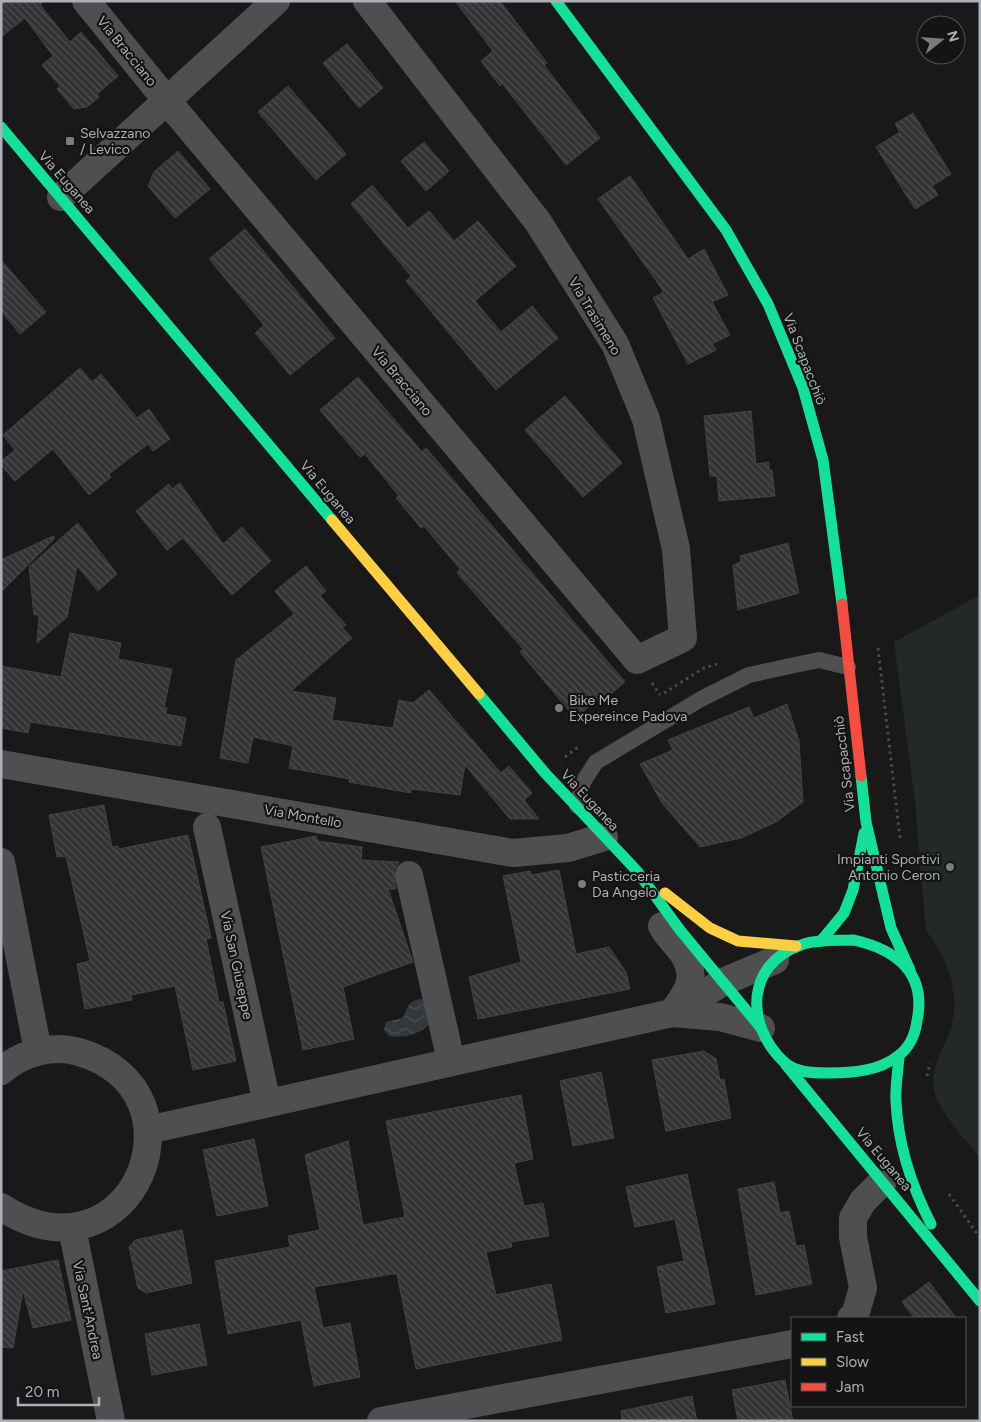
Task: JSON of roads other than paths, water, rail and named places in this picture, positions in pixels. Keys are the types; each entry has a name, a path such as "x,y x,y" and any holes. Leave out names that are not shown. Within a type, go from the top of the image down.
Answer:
{"street":[{"name":"Via Bracciano","path":"86,1 168,102 636,660"},
{"path":"61,197 168,102 276,1"},
{"name":"Via Trasimeno","path":"367,1 538,222 615,344 646,419 676,548 683,638 636,660"},
{"name":"Via Scapacchiò","path":"556,1 726,230 768,304 803,388 823,460 866,822 891,928 910,970"},
{"name":"Via Euganea","path":"1,127 426,634 545,773 578,806 604,838 637,872 761,1028 772,1048 959,1273 980,1301"},
{"name":"Via Montello","path":"1,764 513,853 568,848 604,838"},
{"name":"Via Scapacchiò","path":"821,941 844,913 853,890 866,822"},
{"name":"Via San Giuseppe","path":"207,827 267,1103"},
{"path":"1,862 38,1051"},
{"path":"637,872 666,932 687,963 690,976 688,992 672,1013"},
{"name":"Via Euganea","path":"637,872 710,928 738,941 766,946 785,953"},
{"path":"409,875 451,1061"},
{"name":"Via Euganea","path":"761,1028 756,1001 760,980 785,953 821,941 854,940 874,944 891,954 910,970"},
{"path":"672,1013 723,982 785,953"},
{"path":"786,1065 808,1073 859,1071 882,1066 900,1056 913,1042 919,1015 917,988 910,970"},
{"path":"148,1130 672,1013 720,1017 761,1028"},
{"path":"1,1071 12,1062 38,1051 69,1049 98,1057 123,1075 140,1100 148,1130 147,1157 137,1183 120,1204 98,1220 72,1228 46,1228 21,1220 1,1207"},
{"name":"Via Euganea","path":"900,1056 896,1103 910,1176 923,1210 959,1273"},
{"path":"852,1317 855,1315 863,1288 854,1237 853,1218 862,1201 883,1181"},
{"name":"Via Sant'Andrea","path":"72,1228 111,1421"},
{"path":"381,1421 791,1344"}],"lane":[{"path":"578,806 583,782 596,762 701,699 749,675 819,660 848,667"}],"water":[{"path":"422,999 428,1001 431,1023 411,1035 401,1037 389,1036 384,1030 386,1022 403,1018 409,1004"}],"place":[{"name":"Selvazzano / Levico","path":"70,141"},
{"name":"Bike Me Expereince Padova","path":"559,708"},
{"name":"Impianti Sportivi Antonio Ceron","path":"950,867"},
{"name":"Pasticceria Da Angelo","path":"582,884"}]}
